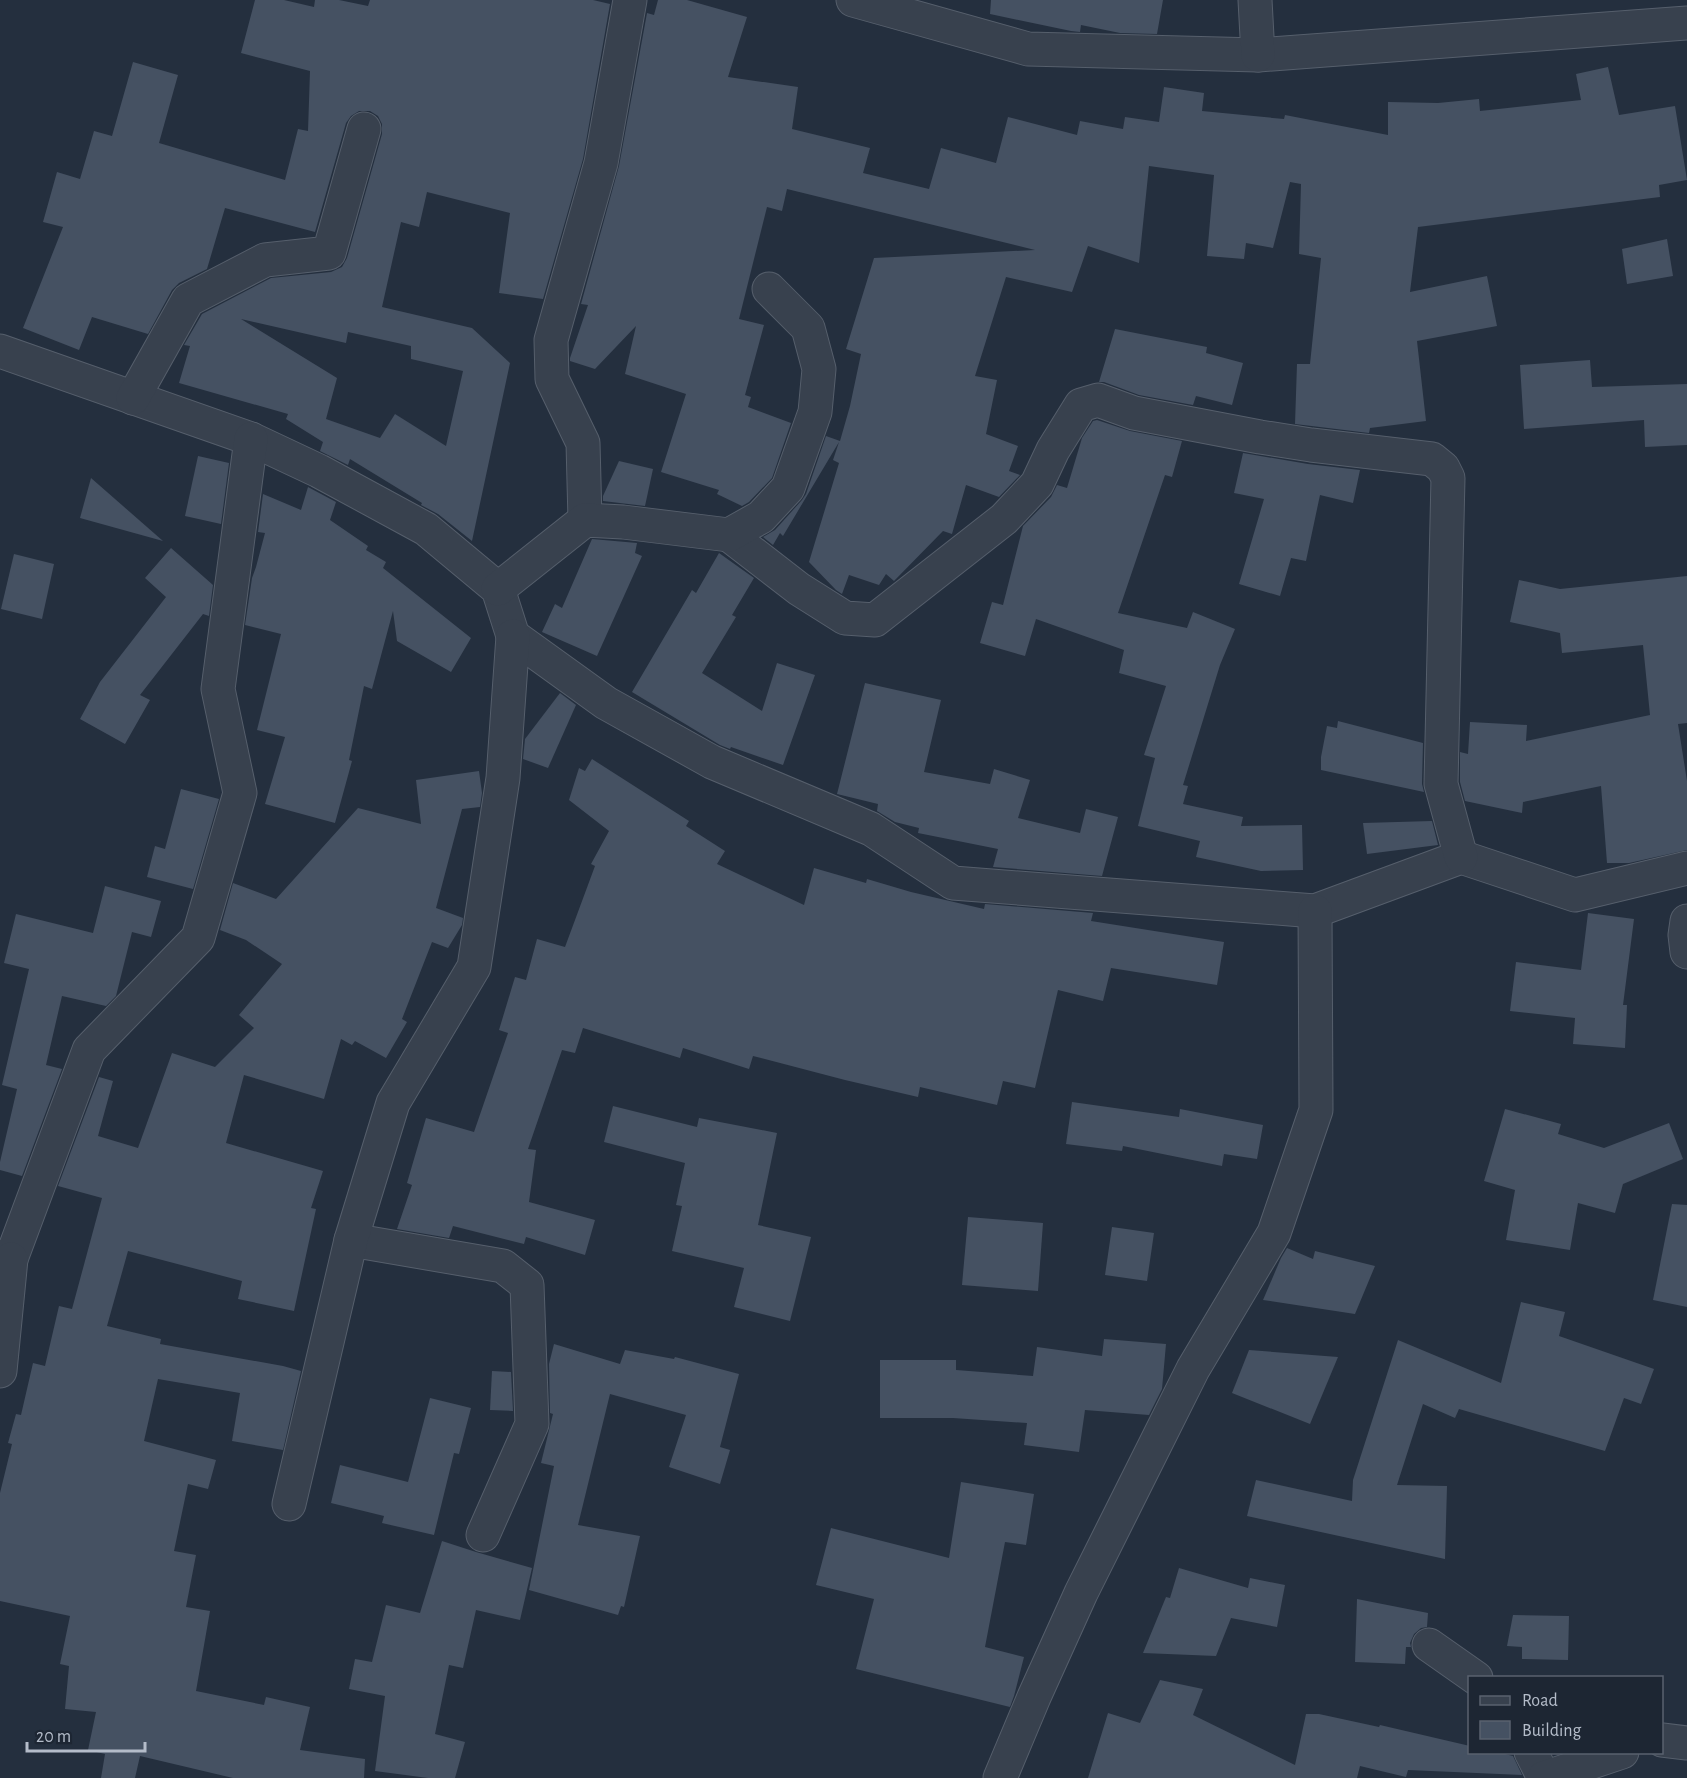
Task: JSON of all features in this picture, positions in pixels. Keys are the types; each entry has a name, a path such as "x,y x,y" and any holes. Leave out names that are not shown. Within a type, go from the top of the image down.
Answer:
{"street":[{"path":"585,520 584,442 552,379 551,340 601,164 630,0"},
{"path":"853,0 1028,50 1258,55 1687,23"},
{"path":"1255,0 1258,55"},
{"path":"134,398 188,300 265,260 329,253 364,129"},
{"path":"729,535 761,517 788,488 815,412 819,369 808,328 769,289"},
{"path":"0,351 252,439 319,471 426,529 498,589 513,636 503,778 474,967 393,1104 351,1240 289,1504"},
{"path":"498,589 585,520 623,522 729,535 799,589 845,618 875,620 1004,519 1037,484 1053,450 1081,405 1098,400 1134,413 1260,437 1432,459 1443,468 1448,478 1441,784 1461,857"},
{"path":"0,1371 6,1258 89,1050 198,938 240,793 218,689 252,439"},
{"path":"513,636 615,708 712,762 871,829 953,883 1314,912 1461,857 1575,895 1687,868"},
{"path":"1000,1778 1081,1593 1193,1369 1274,1233 1316,1110 1314,912"},
{"path":"1687,921 1685,934 1687,952"},
{"path":"351,1240 503,1266 527,1285 532,1424 483,1535"},
{"path":"1429,1645 1475,1676"},
{"path":"1663,1740 1687,1743"},
{"path":"1532,1754 1544,1778 1616,1754"}],"building":[{"path":"255,0 284,0 314,7 315,0 339,0 368,6 370,0 593,0 610,4 583,159 543,299 499,293 510,213 427,192 419,227 401,222 382,307 472,328 510,363 472,541 438,514 421,505 422,503 350,459 348,465 320,451 323,442 286,419 288,414 179,383 190,346 184,345 202,314 271,278 331,272 342,267 347,258 382,134 382,124 378,116 370,111 359,111 346,123 315,232 225,208 207,269 179,283 172,290 148,334 92,317 79,350 23,328 63,227 43,222 57,172 80,179 94,131 112,136 133,62 178,75 159,143 285,180 298,129 308,131 310,71 241,53","holes":["241,319 346,343 348,332 411,346 411,359 463,371 446,446 395,414 380,438 326,419 337,378"]},
{"path":"658,0 687,0 747,17 728,77 798,87 792,129 870,148 863,173 929,189 941,148 996,163 1008,117 1077,135 1080,121 1123,129 1125,117 1159,122 1164,87 1204,93 1202,111 1284,119 1285,115 1388,135 1388,102 1438,103 1479,99 1480,111 1581,100 1576,74 1608,67 1619,115 1675,106 1687,180 1659,185 1660,197 1418,227 1410,292 1487,276 1497,326 1417,341 1426,421 1370,428 1369,433 1295,424 1297,364 1310,364 1321,258 1299,254 1301,184 1290,182 1273,248 1246,243 1244,259 1207,256 1214,175 1149,166 1139,263 1088,246 1072,292 1006,277 975,376 997,380 986,434 1018,446 1009,471 1020,475 999,497 966,485 952,534 943,531 894,581 886,574 879,585 849,575 842,594 809,562 839,463 833,460 839,442 783,536 780,533 773,545 763,537 775,530 806,494 826,436 840,441 861,354 846,349 874,258 1035,250 787,189 782,211 767,207 739,319 764,325 745,395 751,397 748,407 791,423 772,478 749,502 742,506 717,494 719,490 661,472 686,394 625,374 636,326 595,369 570,361 588,305 581,304 619,166 647,13 654,15"},
{"path":"991,0 1163,0 1157,34 1120,33 1081,25 1080,32 1071,31 990,14"},
{"path":"1667,239 1673,276 1627,284 1622,249"},
{"path":"1115,329 1207,347 1206,353 1243,363 1232,405 1196,396 1193,405 1139,395 1099,382"},
{"path":"1590,360 1592,387 1687,384 1687,445 1645,447 1644,420 1524,429 1520,365"},
{"path":"1097,420 1130,431 1182,441 1172,477 1165,475 1118,613 1187,628 1193,612 1235,629 1220,665 1183,785 1188,786 1183,804 1243,817 1241,826 1302,825 1303,870 1261,871 1196,857 1200,841 1138,826 1155,758 1144,755 1166,686 1119,673 1124,650 1036,619 1025,656 980,643 992,602 1003,605 1023,526 1051,497 1057,485 1067,488 1082,438 1093,421"},
{"path":"1243,453 1360,470 1353,503 1320,495 1306,561 1291,558 1280,596 1239,584 1264,499 1234,493"},
{"path":"198,456 229,463 221,524 185,516"},
{"path":"619,461 653,469 645,506 603,501 603,496"},
{"path":"91,478 163,541 80,518"},
{"path":"308,487 336,502 330,520 368,546 366,550 386,562 383,568 471,638 451,672 397,641 393,611 372,689 364,686 349,760 352,761 335,823 265,804 285,737 257,730 281,634 245,625 252,578 265,533 258,532 263,494 301,510"},
{"path":"592,539 637,543 635,553 642,556 597,656 542,632 555,604 562,608"},
{"path":"171,548 213,585 209,616 203,614 140,695 150,700 125,744 80,719 100,682 166,597 145,578"},
{"path":"719,553 754,578 732,615 736,617 702,673 762,711 777,663 815,675 783,765 720,745 632,692 692,590 696,593"},
{"path":"14,554 54,564 42,619 1,609"},
{"path":"1687,576 1687,723 1678,724 1687,781 1687,850 1629,863 1607,863 1601,786 1523,802 1522,813 1465,801 1460,782 1460,752 1468,754 1470,722 1527,725 1526,741 1650,715 1643,645 1562,653 1560,633 1510,622 1519,580 1560,589"},
{"path":"865,683 941,700 924,772 990,784 994,769 1030,780 1018,818 1080,833 1086,809 1118,817 1102,876 993,867 998,849 918,833 919,828 895,822 877,811 878,804 837,794"},
{"path":"560,693 576,705 548,768 523,759 525,739"},
{"path":"1338,721 1423,743 1422,784 1424,792 1321,770 1327,726 1337,728"},
{"path":"592,759 689,821 686,826 725,851 717,864 804,905 814,868 866,883 867,879 984,909 985,904 1093,913 1091,921 1224,942 1217,985 1111,968 1103,1001 1058,990 1035,1088 1003,1081 997,1105 920,1087 918,1097 753,1056 749,1069 683,1048 680,1058 583,1028 575,1053 562,1050 528,1149 536,1150 529,1202 595,1220 585,1255 526,1237 524,1244 453,1226 449,1238 397,1229 412,1185 407,1183 426,1118 474,1132 508,1033 499,1030 515,977 526,980 537,939 565,947 595,866 591,864 609,831 569,800 579,768 585,771"},
{"path":"479,771 482,793 480,807 462,809 436,908 463,918 462,925 448,948 432,942 402,1019 407,1022 386,1058 355,1041 352,1045 341,1039 324,1099 244,1075 226,1143 323,1171 311,1208 316,1209 294,1311 238,1299 242,1281 128,1251 107,1326 161,1339 160,1344 301,1371 283,1450 232,1441 240,1393 158,1379 144,1441 216,1460 208,1489 188,1484 174,1551 196,1555 186,1607 210,1611 196,1691 264,1705 266,1697 310,1707 300,1750 365,1759 364,1778 233,1778 140,1756 135,1778 101,1778 105,1754 88,1750 96,1712 65,1709 69,1666 60,1664 70,1616 0,1601 0,1493 12,1444 8,1443 16,1414 21,1415 33,1363 45,1366 59,1306 72,1309 102,1198 58,1186 99,1077 113,1081 98,1136 138,1148 172,1053 215,1067 254,1028 239,1015 282,964 246,940 220,930 233,883 276,899 358,808 421,824 416,780"},
{"path":"181,789 219,799 193,889 147,877 155,846 165,849"},
{"path":"1432,821 1438,845 1367,854 1363,823"},
{"path":"105,886 161,901 151,937 132,932 116,996 106,1006 62,996 46,1065 62,1069 22,1176 0,1170 17,1089 2,1085 29,969 4,963 16,914 93,933"},
{"path":"1588,913 1634,919 1623,1005 1627,1005 1625,1048 1573,1044 1575,1018 1510,1011 1516,962 1581,970"},
{"path":"1072,1102 1179,1117 1180,1109 1263,1125 1257,1159 1224,1154 1222,1166 1123,1146 1122,1151 1066,1144"},
{"path":"613,1106 697,1127 699,1118 777,1133 758,1225 811,1237 790,1321 734,1307 744,1268 672,1251 682,1206 676,1205 685,1163 604,1142"},
{"path":"1505,1109 1561,1124 1558,1134 1604,1148 1669,1123 1683,1159 1623,1184 1615,1213 1578,1203 1570,1250 1506,1240 1515,1190 1484,1181"},
{"path":"1672,1204 1687,1205 1687,1307 1653,1300"},
{"path":"968,1217 1043,1223 1038,1291 962,1285"},
{"path":"1112,1227 1154,1233 1147,1281 1105,1275"},
{"path":"1287,1248 1313,1259 1315,1251 1375,1266 1355,1314 1263,1300"},
{"path":"1521,1302 1565,1312 1559,1336 1654,1369 1641,1404 1624,1398 1605,1451 1459,1409 1455,1418 1423,1404 1397,1485 1447,1486 1445,1559 1247,1516 1256,1480 1352,1501 1353,1480 1398,1340 1501,1383"},
{"path":"1104,1339 1166,1344 1162,1389 1149,1415 1085,1410 1079,1452 1024,1445 1027,1423 953,1418 880,1418 880,1360 956,1360 956,1370 1033,1376 1037,1347 1102,1356"},
{"path":"554,1344 620,1364 625,1350 674,1359 675,1357 739,1374 720,1447 730,1450 720,1484 669,1467 686,1415 610,1394 578,1525 640,1536 624,1607 621,1606 618,1615 529,1590 554,1466 541,1463 553,1414 550,1413 549,1364"},
{"path":"1249,1350 1338,1357 1310,1424 1232,1393"},
{"path":"492,1371 511,1372 513,1411 490,1410"},
{"path":"430,1398 471,1408 459,1454 454,1453 434,1535 382,1523 384,1516 331,1503 340,1465 408,1482"},
{"path":"961,1482 1034,1494 1026,1545 1005,1542 985,1647 1024,1657 1010,1707 856,1669 874,1599 816,1585 831,1528 949,1558"},
{"path":"442,1541 532,1568 520,1620 476,1610 463,1668 449,1665 435,1734 465,1742 455,1778 428,1778 375,1771 385,1696 349,1689 355,1659 372,1662 386,1605 420,1613"},
{"path":"1179,1568 1248,1588 1250,1578 1285,1585 1277,1627 1231,1618 1216,1656 1143,1653 1166,1597 1170,1598"},
{"path":"1357,1599 1428,1613 1427,1627 1421,1628 1414,1634 1410,1643 1411,1647 1406,1647 1405,1664 1355,1662"},
{"path":"1513,1615 1569,1616 1568,1660 1522,1659 1522,1647 1507,1646"},
{"path":"1160,1680 1203,1689 1193,1715 1295,1765 1306,1714 1319,1714 1379,1727 1380,1725 1468,1746 1468,1754 1513,1756 1522,1775 1408,1770 1406,1777 1360,1766 1357,1778 1088,1778 1108,1713 1140,1723"}]}
